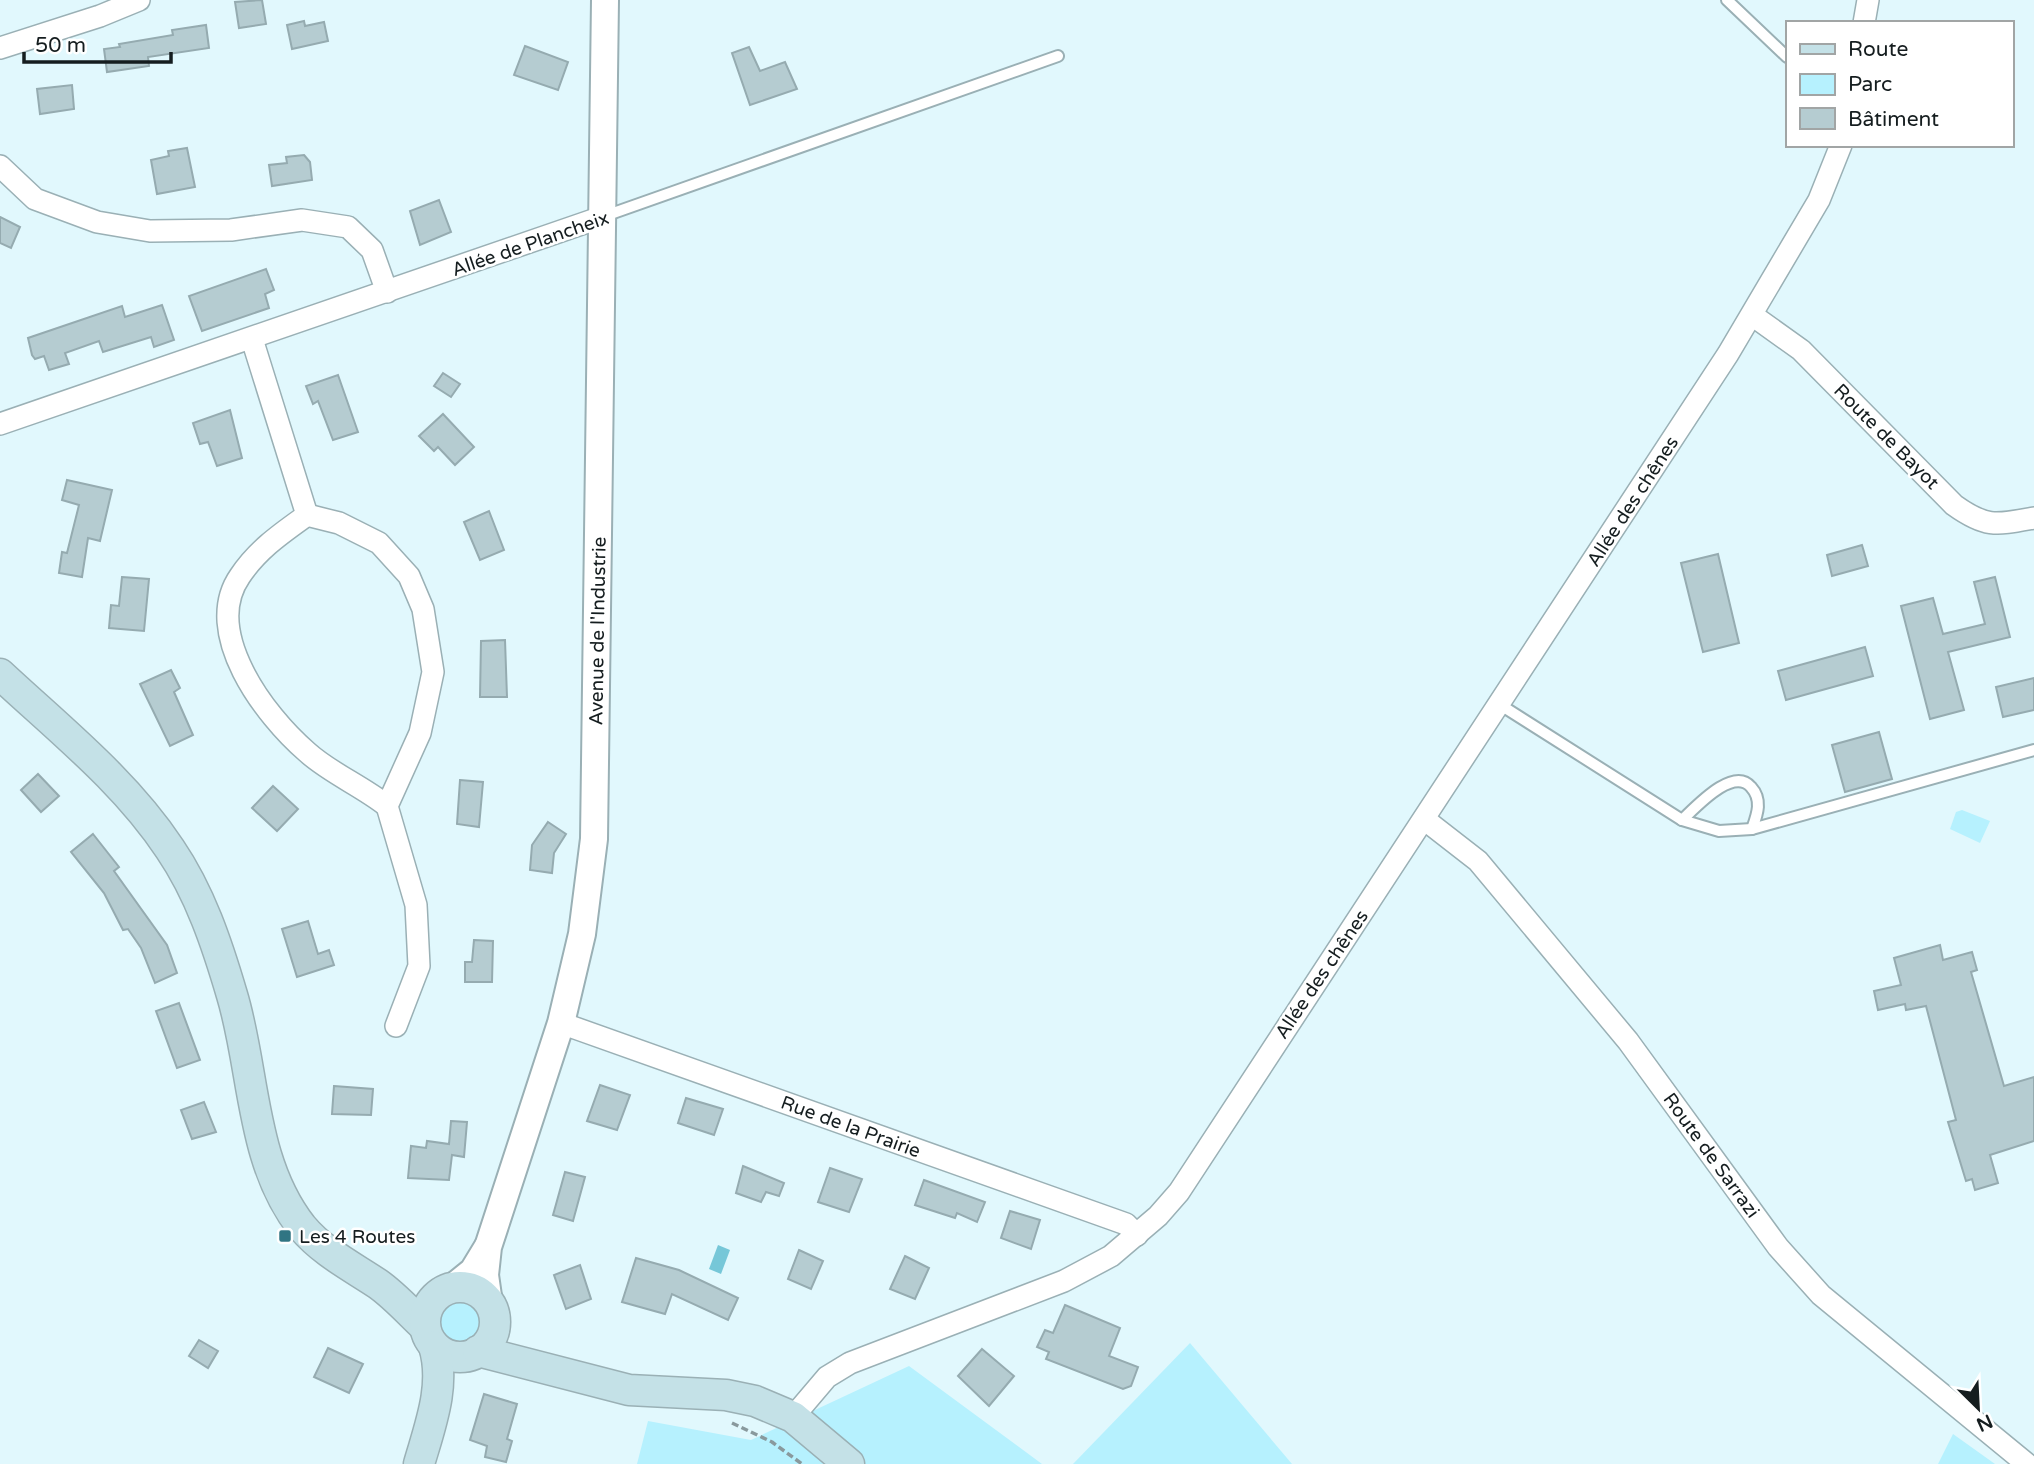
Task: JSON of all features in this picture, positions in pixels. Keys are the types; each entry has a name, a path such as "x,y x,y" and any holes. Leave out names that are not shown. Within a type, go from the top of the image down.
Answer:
{"main road":[{"path":"0,674 104,771 143,812 171,850 206,917 219,952 241,1033 256,1117 276,1180 287,1204 309,1234 346,1266 380,1285 408,1292 473,1290 492,1314 512,1351 536,1368"},
{"path":"380,1285 450,1355 474,1354 629,1390 726,1395 755,1401 793,1417 849,1464"},
{"path":"419,1464 433,1415 439,1380 430,1336 428,1308 446,1290"},
{"path":"433,1415 458,1365 486,1344 492,1314"}],"street":[{"path":"0,48 100,16 139,0"},
{"name":"Avenue de l'Industrie","path":"492,1314 485,1275 488,1247 561,1023 582,934 594,838 605,0"},
{"path":"1864,21 1868,0"},
{"name":"Allée des chênes","path":"793,1417 827,1377 850,1363 1064,1281 1111,1256 1137,1235 1179,1192 1752,315 1819,200 1840,147"},
{"path":"0,166 35,199 97,222 150,231 231,230 302,220 348,227 372,250 387,292"},
{"name":"Allée de Plancheix","path":"0,424 252,340 602,217"},
{"name":"Route de Bayot","path":"1752,315 1801,350 1954,505 1977,521 1994,524 2034,518"},
{"path":"252,340 307,515"},
{"path":"387,806 420,733 433,672 423,609 409,576 379,543 339,523 307,515 268,543 238,578 226,619 235,656 268,715 309,754 387,806 416,905 419,966 396,1026"},
{"name":"Route de Sarrazi","path":"1424,819 1478,861 1628,1041 1778,1247 1821,1295 2026,1464"},
{"name":"Rue de la Prairie","path":"561,1023 1126,1224 1137,1235"},
{"name":"Avenue de l'Industrie","path":"446,1290 473,1271 488,1247"}],"lane":[{"path":"1727,0 1786,56"},
{"name":"Allée de Plancheix","path":"602,217 1058,56"},
{"path":"1499,704 1682,820 1719,831 1752,830 2034,750"},
{"path":"1682,820 1717,789 1738,780 1747,782 1755,792 1759,809 1752,830"}],"green space":[{"path":"1962,810 1990,821 1980,843 1950,829 1956,812"},
{"path":"460,1302 468,1303 474,1308 479,1314 479,1330 474,1336 468,1341 460,1342 452,1341 446,1336 441,1330 440,1322 441,1314 446,1308 452,1303"},
{"path":"1190,1343 1292,1464 1073,1464"},
{"path":"909,1366 1042,1464 637,1464 648,1421 751,1440"},
{"path":"1953,1434 1995,1464 1938,1464"}],"shaded area":[{"path":"718,1245 730,1250 721,1274 709,1269"}],"building":[{"path":"262,0 266,24 239,28 235,2"},
{"path":"304,21 305,26 324,22 328,41 292,49 287,25"},
{"path":"206,25 209,48 148,57 149,66 107,72 104,49 173,35 172,30"},
{"path":"525,46 568,62 558,90 514,75"},
{"path":"749,47 760,71 785,62 797,89 750,105 732,53"},
{"path":"72,85 74,109 40,114 37,89"},
{"path":"187,148 195,187 157,194 151,160 169,156 168,151"},
{"path":"304,155 310,162 312,180 272,186 269,165 287,163 286,157"},
{"path":"439,200 451,232 420,245 410,211"},
{"path":"0,217 20,227 11,248 0,243"},
{"path":"266,269 274,290 265,294 269,308 202,331 189,296"},
{"path":"162,305 174,340 154,347 151,337 103,352 99,341 65,353 69,364 49,370 44,356 35,359 32,355 28,338 122,306 125,317"},
{"path":"443,373 460,384 451,397 434,386"},
{"path":"338,375 358,432 333,440 318,401 313,404 306,386"},
{"path":"230,410 242,458 217,466 208,442 200,444 193,423"},
{"path":"443,414 474,447 455,465 438,447 434,451 419,436"},
{"path":"67,480 112,490 100,541 88,538 82,577 59,573 62,552 67,553 79,505 62,500"},
{"path":"489,511 504,550 480,560 464,522"},
{"path":"1862,545 1868,566 1832,576 1827,555"},
{"path":"1718,554 1739,643 1703,652 1681,563"},
{"path":"122,577 149,579 144,631 109,628 111,605 119,606"},
{"path":"1995,577 2010,637 1948,652 1964,710 1930,719 1901,606 1933,598 1943,634 1985,624 1974,582"},
{"path":"505,640 507,697 480,697 481,641"},
{"path":"1865,647 1873,676 1786,700 1778,671"},
{"path":"171,670 180,688 174,692 193,735 170,746 140,684"},
{"path":"2034,678 2034,710 2003,717 1996,687"},
{"path":"1879,732 1892,779 1845,792 1832,745"},
{"path":"38,774 59,796 41,812 21,790"},
{"path":"460,780 483,782 479,827 457,824"},
{"path":"273,786 298,809 277,831 252,808"},
{"path":"548,822 566,834 554,853 552,873 530,870 532,845"},
{"path":"93,834 119,867 114,871 167,945 177,973 155,983 141,948 128,929 123,930 104,893 71,852"},
{"path":"308,921 318,954 329,950 334,965 297,977 282,929"},
{"path":"474,940 493,941 492,982 465,982 465,962 472,962"},
{"path":"1940,945 1943,960 1972,952 1977,970 1971,972 2004,1086 2034,1077 2034,1141 1990,1155 1998,1183 1975,1190 1972,1179 1966,1181 1948,1122 1956,1120 1926,1006 1906,1010 1905,1004 1878,1010 1874,991 1901,985 1894,958"},
{"path":"179,1003 200,1060 177,1068 156,1011"},
{"path":"600,1085 630,1095 617,1130 587,1121"},
{"path":"334,1086 373,1089 371,1115 332,1114"},
{"path":"686,1098 723,1109 714,1135 678,1123"},
{"path":"204,1102 216,1132 192,1139 181,1110"},
{"path":"451,1121 467,1122 464,1157 452,1155 449,1180 408,1178 411,1146 426,1148 427,1141 449,1144"},
{"path":"743,1166 784,1183 779,1196 766,1192 761,1202 736,1193"},
{"path":"830,1168 862,1179 849,1212 818,1202"},
{"path":"565,1172 585,1177 573,1221 553,1215"},
{"path":"924,1180 985,1202 977,1222 957,1213 955,1218 915,1205"},
{"path":"1010,1211 1040,1220 1031,1249 1001,1238"},
{"path":"799,1250 823,1261 811,1289 788,1279"},
{"path":"905,1256 929,1268 915,1299 890,1289"},
{"path":"636,1258 679,1270 738,1298 728,1320 672,1294 665,1314 622,1302"},
{"path":"580,1265 591,1299 566,1309 554,1275"},
{"path":"1065,1305 1120,1328 1109,1356 1138,1367 1131,1386 1123,1389 1046,1359 1049,1352 1037,1347 1045,1330 1053,1333"},
{"path":"199,1340 218,1351 208,1368 189,1356"},
{"path":"328,1348 363,1364 349,1393 314,1377"},
{"path":"982,1349 1014,1376 989,1406 958,1376"},
{"path":"484,1394 517,1404 507,1439 512,1441 506,1462 485,1457 487,1446 470,1440"}],"place":[{"name":"Les 4 Routes","path":"285,1236"}]}
